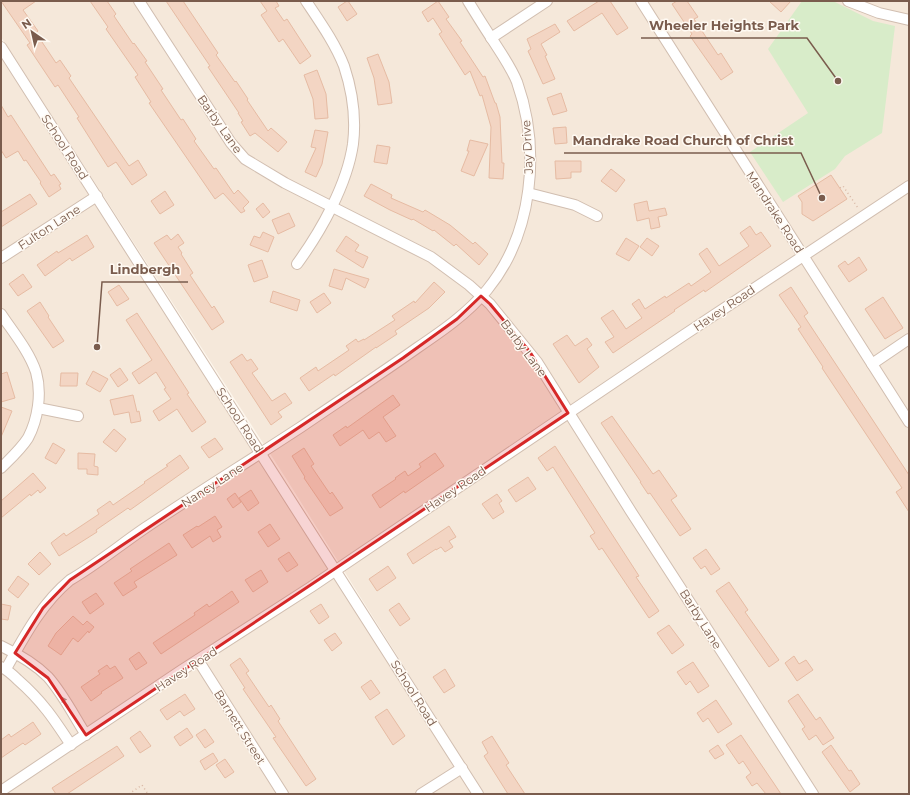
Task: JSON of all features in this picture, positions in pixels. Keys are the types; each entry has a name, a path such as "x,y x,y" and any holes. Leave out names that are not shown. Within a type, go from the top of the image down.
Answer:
{"street":[{"name":"Barby Lane","path":"139,1 222,130 245,159 285,183 431,257 456,274 490,304 530,352 813,794"},
{"path":"297,264 315,239 332,206 342,183 353,142 353,109 347,78 341,60 326,31 306,1"},
{"name":"Jay Drive","path":"468,1 506,61 516,82 526,116 530,162 528,193 517,238 504,265 487,290 481,296"},
{"path":"491,38 547,1"},
{"name":"Mandrake Road","path":"641,1 909,422"},
{"path":"848,1 878,13 909,20"},
{"name":"School Road","path":"1,47 478,794"},
{"name":"Havey Road","path":"1,792 198,660 336,570 568,412 909,186"},
{"path":"528,193 575,205 597,216"},
{"name":"Fulton Lane","path":"1,258 97,196"},
{"name":"Nancy Lane","path":"4,668 43,608 70,580 403,358 457,319 481,296"},
{"path":"1,314 26,352 36,372 39,397 34,423 28,438 1,468"},
{"path":"872,364 909,339"},
{"path":"38,408 78,416"},
{"path":"1,646 15,653 40,670 48,678 57,688 86,735"},
{"name":"Barnett Street","path":"198,660 283,794"},
{"path":"4,668 32,692 47,709 71,745"},
{"path":"421,794 462,768"}],"path":[{"path":"840,188 843,186 858,208"},
{"path":"129,794 142,785 148,794"}],"highlighted area":[{"path":"481,296 490,304 530,352 568,413 86,735 48,678 15,653 43,608 70,580 403,358 457,319"}],"shaded area":[{"path":"1,1 909,1 909,794 484,794 287,480 1,37"},
{"path":"1,47 478,794 1,794"}],"green space":[{"path":"802,1 833,1 873,21 895,26 882,133 845,156 835,169 783,202 750,152 808,113 768,49"}],"building":[{"path":"1,1 36,1 23,10 38,31 36,33 56,63 60,60 71,76 69,78 129,166 138,160 147,175 132,185 116,162 108,167 77,118 79,117 58,85 55,87 27,45 30,43"},
{"path":"90,1 107,1 116,14 114,16 133,44 134,43 147,61 145,62 163,89 161,90 196,139 194,141 214,169 216,168 234,194 238,190 249,202 243,208 245,211 241,213 223,193 215,199 149,103 151,102 135,77 138,75 106,29 108,27"},
{"path":"166,1 183,1 218,53 216,55 235,82 236,81 268,131 271,128 287,142 278,152 255,133 250,136 241,122 243,121 239,113 208,67 210,66"},
{"path":"260,1 276,1 279,6 275,8 284,21 287,19 311,56 300,64 283,39 279,42 261,15 267,11"},
{"path":"347,1 357,14 347,21 338,7"},
{"path":"438,1 449,17 446,19 462,41 460,42 483,77 485,76 496,103 500,117 502,163 504,163 503,179 489,178 491,127 482,95 480,96 470,71 465,75 439,34 442,32 433,18 428,22 422,12"},
{"path":"599,1 610,1 628,28 617,35 602,13 574,31 567,21"},
{"path":"677,1 687,1 698,17 694,19 718,55 721,53 733,72 721,80 690,36 692,34 672,4"},
{"path":"769,1 791,1 781,12"},
{"path":"555,24 560,32 541,44 547,55 545,56 555,79 543,84 528,51 531,49 527,39"},
{"path":"378,54 389,82 392,103 378,105 374,78 367,58"},
{"path":"317,70 326,94 328,118 315,119 313,99 304,75"},
{"path":"561,93 567,111 553,115 547,98"},
{"path":"1,105 8,117 11,115 51,176 54,174 61,184 59,185 61,189 49,197 40,183 41,182 18,151 6,158 1,150"},
{"path":"566,127 567,143 555,144 553,128"},
{"path":"315,130 328,132 322,164 316,177 305,172 316,148 311,147"},
{"path":"470,140 488,144 474,176 461,171 469,151 467,151"},
{"path":"377,145 390,147 387,164 374,162"},
{"path":"555,161 581,161 581,172 571,172 571,178 556,179"},
{"path":"611,169 625,180 616,192 601,181"},
{"path":"831,175 847,199 813,221 802,214 802,202 798,196"},
{"path":"371,184 392,195 391,198 423,212 425,210 450,225 473,244 475,242 488,254 479,265 456,244 454,246 434,230 433,231 413,219 412,220 390,210 364,196"},
{"path":"165,191 174,205 160,214 151,201"},
{"path":"30,194 37,204 1,227 1,212"},
{"path":"647,201 649,211 665,208 667,215 658,217 660,227 651,229 649,218 637,221 634,204"},
{"path":"263,203 270,212 263,218 256,209"},
{"path":"289,213 295,226 278,234 272,220"},
{"path":"750,226 756,235 761,232 771,246 705,292 704,290 674,310 675,311 613,353 605,342 614,337 601,318 613,310 626,329 642,318 632,304 639,299 645,309 665,296 666,298 689,283 691,286 711,272 699,254 707,248 719,266 749,246 740,233"},
{"path":"263,232 274,237 268,252 250,245 254,236 260,238"},
{"path":"178,234 184,243 178,247 193,273 190,275 212,308 214,306 224,322 212,330 154,243 167,235 171,240"},
{"path":"87,235 94,247 72,261 70,258 45,276 37,265 57,251 58,253"},
{"path":"346,236 359,245 355,251 368,257 363,268 336,251"},
{"path":"626,238 639,246 629,261 616,254"},
{"path":"647,238 659,246 652,256 640,247"},
{"path":"859,257 867,270 849,282 838,266 845,261 848,265"},
{"path":"262,260 268,277 254,282 248,265"},
{"path":"334,269 369,279 365,288 346,278 342,290 329,286"},
{"path":"23,274 32,287 18,296 9,284"},
{"path":"434,282 445,292 429,308 395,331 397,334 335,376 334,374 309,391 300,378 316,367 318,371 349,350 346,346 356,339 358,342 364,340 395,320 392,316 414,301 415,303"},
{"path":"119,285 129,299 117,306 108,292"},
{"path":"791,287 808,313 804,316 909,475 909,512 896,492 902,488 822,368 823,367 798,329 801,327 779,295"},
{"path":"273,291 300,300 297,311 270,302"},
{"path":"324,293 331,303 317,313 310,302"},
{"path":"883,297 903,328 885,339 865,309"},
{"path":"40,302 64,341 53,348 27,311"},
{"path":"137,313 206,422 192,432 177,409 159,421 153,411 171,399 164,389 166,388 156,372 139,384 132,373 152,360 126,320"},
{"path":"567,335 575,346 587,338 592,345 587,349 599,367 579,383 553,344"},
{"path":"242,354 247,361 251,359 258,369 252,373 272,401 285,393 292,403 278,412 282,417 271,425 230,362"},
{"path":"120,368 128,380 118,387 110,375"},
{"path":"93,371 108,379 100,392 86,384"},
{"path":"7,372 15,398 1,402 1,374"},
{"path":"61,373 78,373 77,386 60,386"},
{"path":"133,395 141,421 131,423 129,412 114,415 110,400"},
{"path":"393,395 400,405 383,417 396,436 386,442 379,432 369,439 363,430 340,446 333,435 346,426 347,428"},
{"path":"1,407 12,411 1,437"},
{"path":"612,416 653,474 659,470 677,496 671,500 691,529 680,536 650,493 648,494 601,423"},
{"path":"114,429 126,439 116,452 103,442"},
{"path":"215,438 223,449 209,458 201,447"},
{"path":"53,443 65,450 56,464 45,458"},
{"path":"555,446 639,576 636,577 659,611 649,618 602,548 599,550 590,536 595,533 553,467 547,471 538,458"},
{"path":"304,448 314,464 311,466 330,494 332,492 343,508 330,516 304,478 305,477 292,456"},
{"path":"78,453 95,454 94,466 98,467 98,475 87,474 87,469 78,469"},
{"path":"435,453 444,466 380,508 372,495 405,471 408,476 421,467 419,464"},
{"path":"180,455 189,468 130,510 128,508 96,530 97,532 59,556 51,543 64,533 66,536 99,514 97,510 110,501 113,505 168,466 166,465"},
{"path":"33,473 46,488 40,493 38,490 31,496 30,494 1,518 1,501"},
{"path":"528,477 536,489 516,502 508,490"},
{"path":"251,490 259,503 248,511 239,498"},
{"path":"235,493 241,502 233,508 227,499"},
{"path":"497,494 502,501 499,503 504,512 493,519 482,504"},
{"path":"215,516 222,527 217,530 221,537 213,542 210,536 192,548 183,535"},
{"path":"270,524 280,539 268,547 258,532"},
{"path":"449,526 456,537 449,541 453,547 445,552 441,547 436,549 413,564 407,554"},
{"path":"169,543 177,555 134,582 137,587 123,596 114,583 132,571 130,569"},
{"path":"706,549 720,569 711,575 705,566 701,569 693,558"},
{"path":"40,552 51,564 39,575 28,564"},
{"path":"289,552 298,565 287,572 278,559"},
{"path":"388,566 396,578 377,591 369,579"},
{"path":"261,570 268,582 253,592 245,580"},
{"path":"18,576 29,584 18,598 8,590"},
{"path":"729,582 748,610 745,612 779,660 769,667 716,591"},
{"path":"232,591 239,602 161,654 153,643 195,615 194,613 207,604 209,607"},
{"path":"96,593 104,604 90,614 82,602"},
{"path":"399,603 410,619 400,626 389,610"},
{"path":"1,604 11,606 8,620 1,619"},
{"path":"321,604 329,617 319,624 310,611"},
{"path":"73,616 83,625 87,621 94,627 78,642 73,638 61,655 48,646 56,633"},
{"path":"669,625 684,645 672,654 657,633"},
{"path":"335,633 342,643 332,651 324,640"},
{"path":"139,652 147,663 136,670 129,659"},
{"path":"794,656 799,664 806,660 813,670 797,681 785,663"},
{"path":"240,658 249,671 246,673 269,707 271,705 280,719 278,721 316,779 306,786 273,738 276,737 243,689 245,688 230,665"},
{"path":"693,662 709,686 698,693 690,681 686,685 677,672"},
{"path":"107,665 110,669 115,666 123,678 101,692 102,693 91,701 81,687 100,674 98,671"},
{"path":"445,669 455,686 444,693 433,677"},
{"path":"371,680 380,693 370,700 361,687"},
{"path":"185,694 195,709 184,716 180,711 167,720 160,710"},
{"path":"798,694 816,720 820,717 834,738 823,745 816,735 809,740 802,729 805,727 788,701"},
{"path":"716,700 732,724 718,733 708,718 703,722 697,713"},
{"path":"387,709 405,736 393,745 375,717"},
{"path":"33,722 41,734 25,745 23,743 1,758 1,740 9,734 11,737"},
{"path":"187,728 193,737 180,746 174,737"},
{"path":"205,729 214,742 205,748 196,735"},
{"path":"140,731 151,746 140,753 130,738"},
{"path":"741,735 781,794 766,794 757,783 752,786 746,777 751,773 743,761 739,764 726,745"},
{"path":"492,736 509,763 506,765 525,794 508,794 484,756 488,753 482,742"},
{"path":"718,745 724,754 715,759 709,751"},
{"path":"831,745 860,784 850,792 822,752"},
{"path":"117,746 124,756 67,794 56,794 52,788"},
{"path":"213,753 218,761 205,770 200,761"},
{"path":"225,759 234,772 225,778 216,765"}],"place":[{"name":"Wheeler Heights Park","path":"838,81"},
{"name":"Mandrake Road Church of Christ","path":"822,198"},
{"name":"Lindbergh","path":"97,347"}]}
